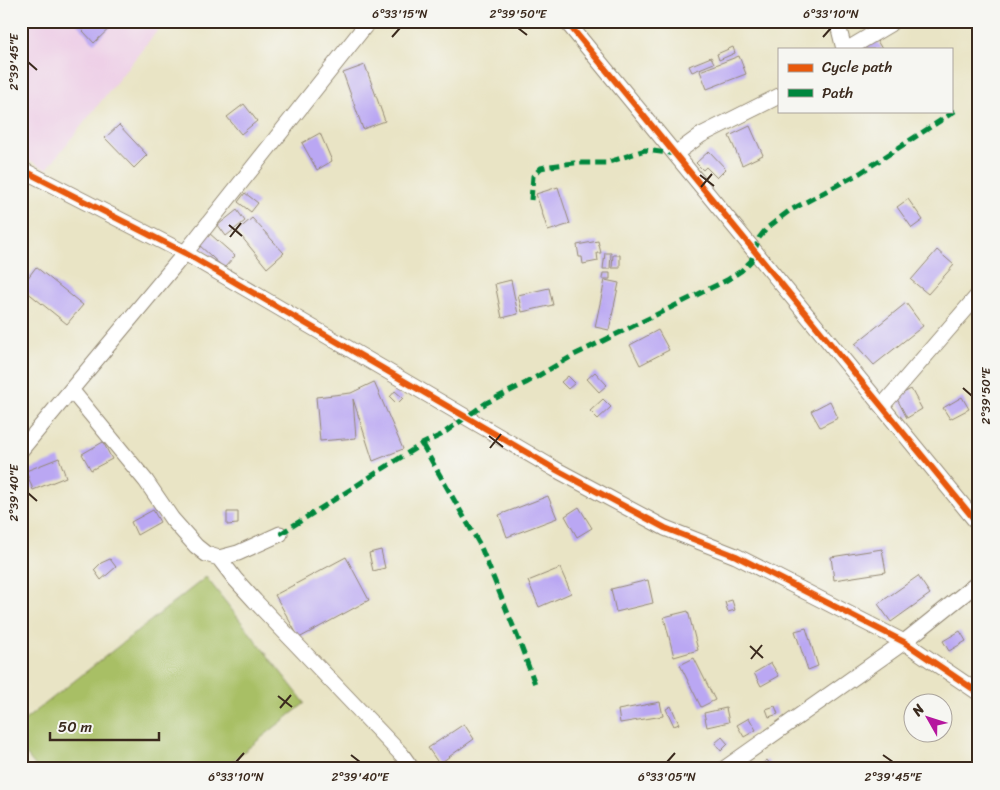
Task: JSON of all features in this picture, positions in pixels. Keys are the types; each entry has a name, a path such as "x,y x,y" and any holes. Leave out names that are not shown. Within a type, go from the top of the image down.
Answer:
{"street":[{"path":"21,450 185,253 369,21"},
{"path":"566,21 979,526"},
{"path":"837,21 844,48"},
{"path":"850,48 890,24"},
{"path":"675,154 701,135 778,96"},
{"path":"21,169 185,253 556,470 665,528 736,556 904,642 979,693"},
{"path":"882,406 979,294"},
{"path":"72,391 146,481 172,518 196,546 206,554 219,558 238,553 280,534"},
{"path":"219,558 255,601 402,755 412,769"},
{"path":"724,769 904,642 979,582"}],"shaded area":[{"path":"21,21 165,21 47,169 21,156"}],"green space":[{"path":"206,577 305,703 222,769 38,769 21,748 21,723"}],"building":[{"path":"74,21 117,21 94,43"},
{"path":"876,39 881,48 863,48"},
{"path":"733,47 735,53 719,60 717,54"},
{"path":"739,56 746,74 707,89 700,71"},
{"path":"711,57 714,63 692,72 689,66"},
{"path":"365,65 385,121 363,129 343,73"},
{"path":"244,104 257,121 241,134 227,117"},
{"path":"119,125 147,155 134,168 105,138"},
{"path":"750,126 763,155 742,165 729,136"},
{"path":"320,133 332,161 317,170 302,143"},
{"path":"709,151 726,169 717,178 706,167 703,170 696,163"},
{"path":"558,187 570,224 548,231 536,194"},
{"path":"245,193 258,203 251,212 238,202"},
{"path":"908,199 923,220 912,228 897,207"},
{"path":"237,210 245,221 226,236 218,225"},
{"path":"252,218 284,253 267,268 237,231"},
{"path":"209,233 235,256 224,268 199,245"},
{"path":"598,241 601,253 597,253 598,261 583,264 582,257 579,257 577,245"},
{"path":"937,250 954,265 928,294 911,280"},
{"path":"605,253 611,253 610,269 603,269"},
{"path":"613,255 620,255 620,268 612,268"},
{"path":"36,267 83,305 67,324 21,287"},
{"path":"603,273 610,273 610,279 602,279"},
{"path":"511,280 518,314 502,318 495,284"},
{"path":"605,280 619,283 609,330 595,327"},
{"path":"549,288 553,305 522,312 518,295"},
{"path":"906,303 923,326 874,365 855,344"},
{"path":"658,330 669,350 640,365 630,345"},
{"path":"595,372 607,385 599,392 587,379"},
{"path":"568,376 575,383 568,389 561,382"},
{"path":"374,382 403,449 373,461 353,399 356,438 320,441 316,397 351,393"},
{"path":"911,389 922,409 907,418 896,397"},
{"path":"395,391 403,398 397,404 390,397"},
{"path":"962,397 969,409 950,419 943,408"},
{"path":"603,399 611,407 598,419 590,411"},
{"path":"830,401 838,418 820,427 811,411"},
{"path":"103,442 112,459 91,470 82,454"},
{"path":"59,458 66,477 33,490 26,471"},
{"path":"548,496 557,518 507,537 499,515"},
{"path":"579,507 592,528 577,537 565,516"},
{"path":"153,510 160,522 137,535 131,522"},
{"path":"227,512 238,512 238,524 227,525"},
{"path":"882,549 886,572 834,580 831,557"},
{"path":"381,550 385,568 373,571 369,553"},
{"path":"346,557 369,600 299,638 275,595"},
{"path":"110,559 116,567 101,580 94,570 101,563"},
{"path":"560,568 571,593 539,607 528,581"},
{"path":"918,576 930,594 891,622 878,604"},
{"path":"648,580 653,603 616,612 611,589"},
{"path":"732,600 735,610 728,612 725,602"},
{"path":"688,611 698,650 674,657 664,617"},
{"path":"806,628 818,666 808,670 795,631"},
{"path":"960,631 966,641 949,651 943,641"},
{"path":"694,658 715,700 701,707 680,665"},
{"path":"771,663 779,676 761,686 754,673"},
{"path":"660,702 663,716 620,723 618,710"},
{"path":"671,706 679,724 674,726 666,709"},
{"path":"775,706 778,714 769,717 766,709"},
{"path":"726,708 729,722 707,727 704,713"},
{"path":"749,718 756,730 744,737 737,725"},
{"path":"464,724 474,739 439,764 428,748"},
{"path":"722,737 728,744 721,751 715,743"},
{"path":"767,760 774,769 756,769"}],"marked path":[{"path":"280,534 422,444 441,435 486,403 526,383 574,355 727,280 741,271 751,261 759,238 767,228 789,211 860,173 955,111"},
{"path":"531,200 533,176 541,168 574,163 606,163 645,150 675,154"},
{"path":"422,444 480,545 535,684"}],"cycle path":[{"path":"566,21 979,525"},
{"path":"21,169 185,253 555,469 665,528 736,556 904,642 979,693"}]}
